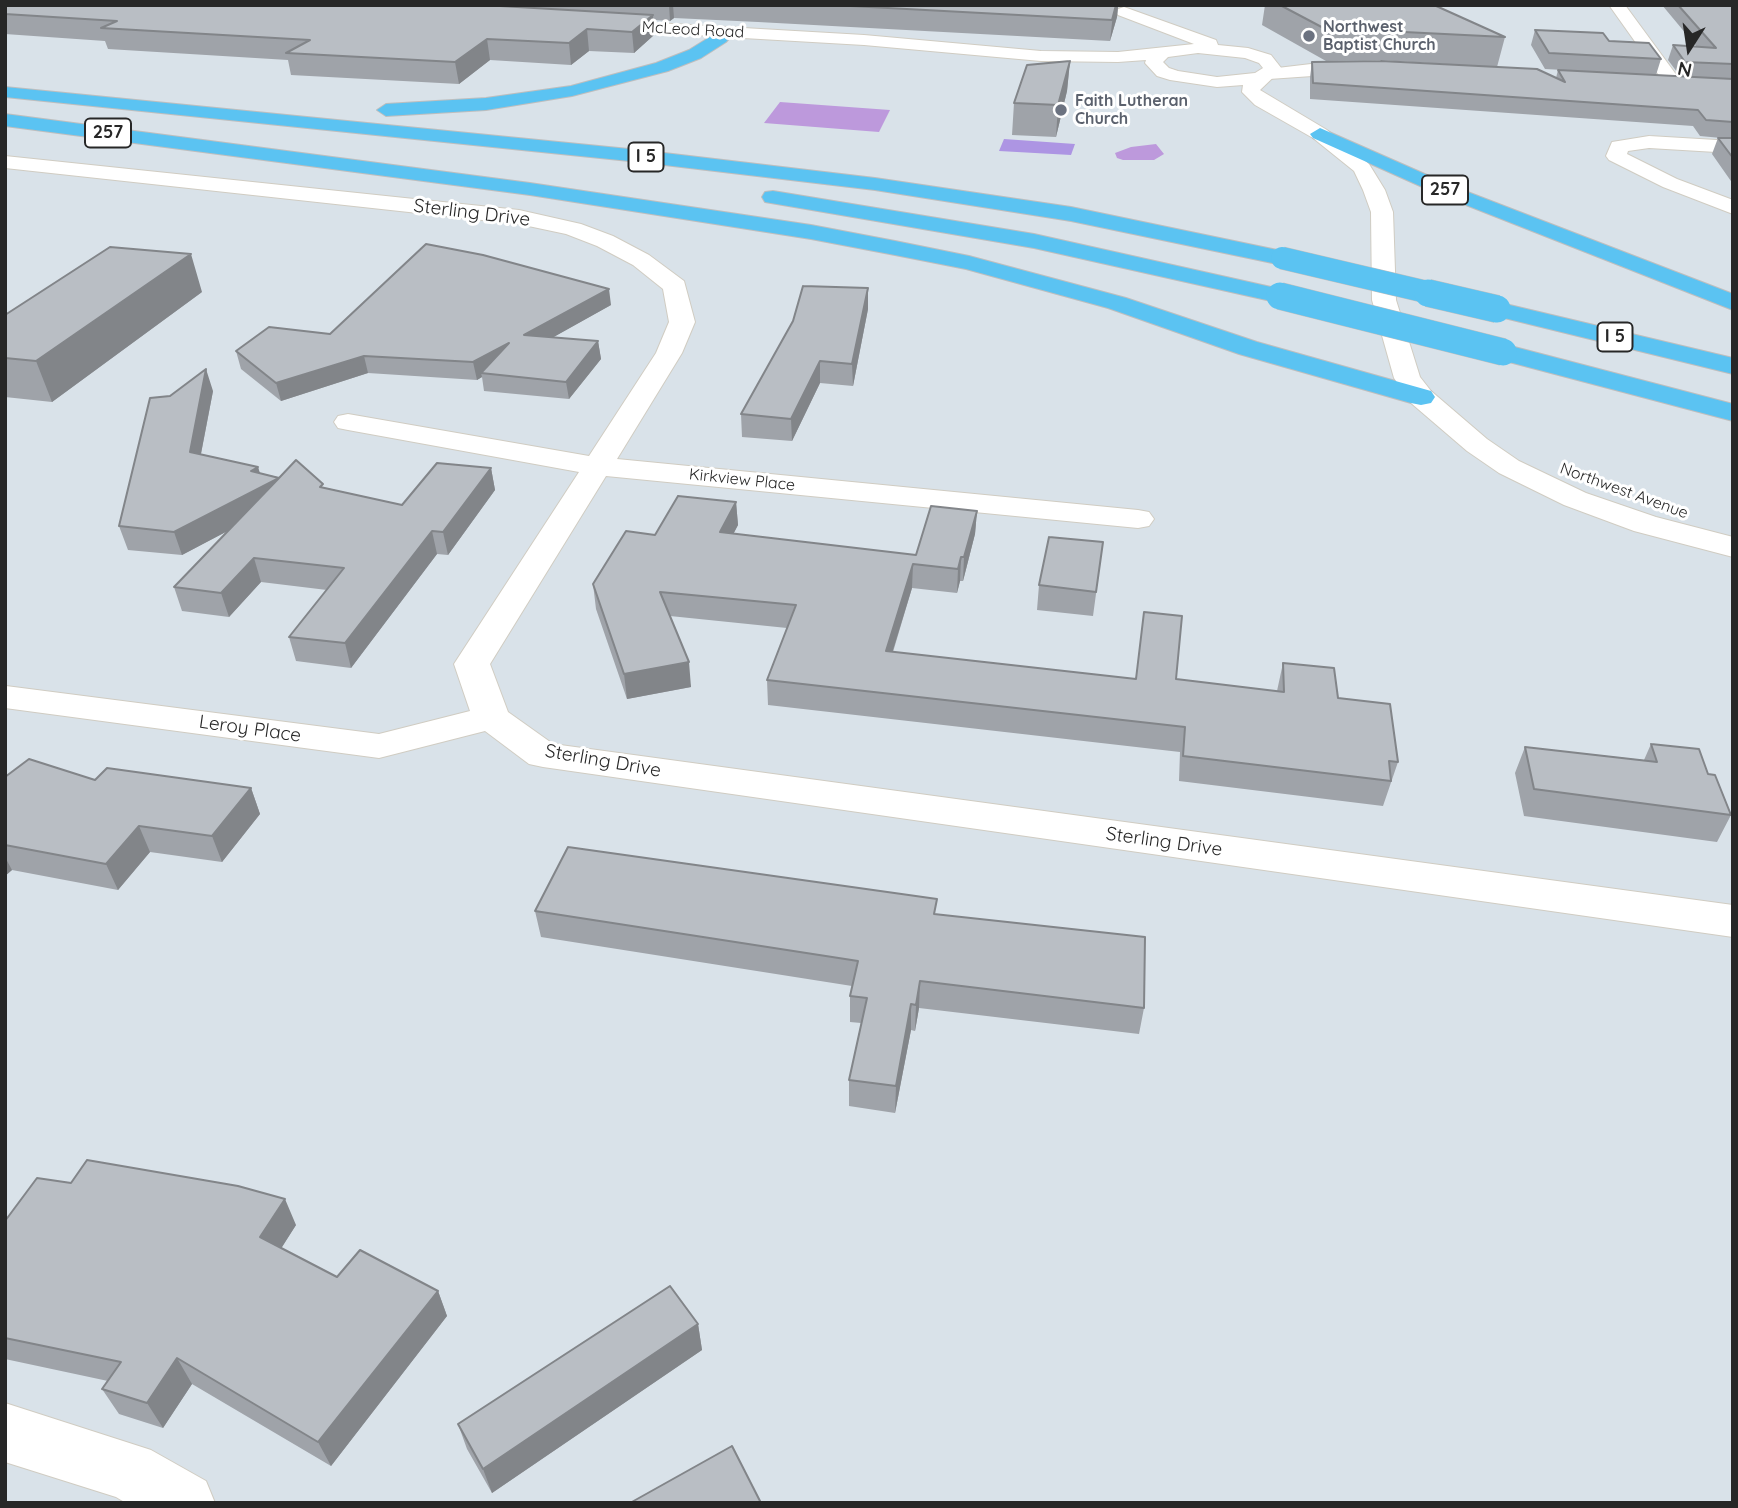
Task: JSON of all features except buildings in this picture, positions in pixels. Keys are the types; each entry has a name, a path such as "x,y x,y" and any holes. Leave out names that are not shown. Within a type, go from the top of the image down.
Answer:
{"highway":[{"path":"5,87 337,110 431,109 536,97 608,83 695,54 713,44 726,32"},
{"name":"I 5","path":"5,92 639,156 875,184 1072,214 1282,258 1733,366"},
{"path":"5,119 522,167"},
{"name":"257","path":"5,119 668,209 907,250 969,263 1117,303 1261,352 1421,397"},
{"name":"257","path":"1320,134 1446,190 1733,303"},
{"name":"I 5","path":"757,195 1034,241 1280,296 1733,413"}],"street":[{"path":"1617,5 1674,84"},
{"path":"1119,9 1228,50 1305,62 1379,65 1311,69 1229,82 1191,79"},
{"path":"1119,9 1136,23 1170,40 1166,59"},
{"name":"McLeod Road","path":"590,24 864,40 1138,66 1166,59"},
{"path":"1166,59 1228,50"},
{"path":"1257,56 1271,64 1273,69 1264,76"},
{"path":"1166,59 1191,79 1270,118 1343,170 1368,182"},
{"name":"Northwest Avenue","path":"1264,76 1250,88 1261,102 1320,134 1362,169 1382,212 1384,300 1407,378 1421,397 1477,445 1509,467 1575,499 1645,524 1733,547"},
{"path":"1647,82 1698,85"},
{"path":"1733,147 1649,142 1619,146 1616,156 1670,183 1733,208"},
{"name":"Sterling Drive","path":"5,162 519,217 573,229 605,241 641,260 675,286 682,322 669,353 471,664 491,718 543,755 1733,921"},
{"name":"Northwest Avenue","path":"1394,337 1453,402 1521,449 1568,473 1625,495 1733,527"},
{"name":"Kirkview Place","path":"348,422 597,467 1138,519"},
{"name":"Leroy Place","path":"6,696 379,746 491,718"},
{"path":"5,1432 130,1471 184,1503"}],"shaded area":[{"path":"780,102 890,110 879,132 764,123"},
{"path":"1004,139 1075,144 1071,155 999,151"},
{"path":"1156,144 1164,154 1154,160 1123,160 1117,158 1115,153 1131,147"}],"place":[{"name":"Northwest Baptist Church","path":"1309,36"},
{"name":"Faith Lutheran Church","path":"1061,110"}]}
